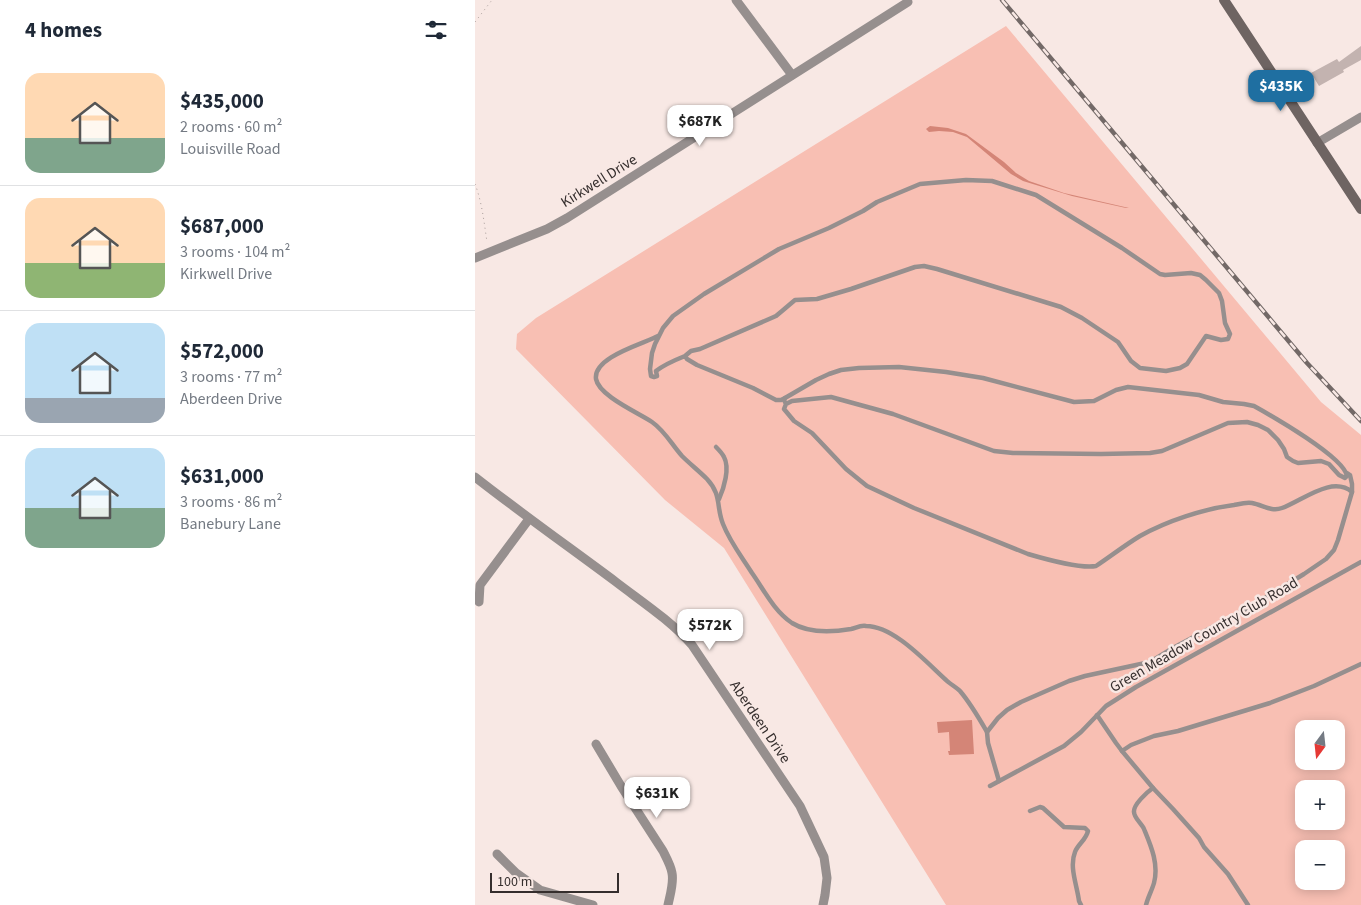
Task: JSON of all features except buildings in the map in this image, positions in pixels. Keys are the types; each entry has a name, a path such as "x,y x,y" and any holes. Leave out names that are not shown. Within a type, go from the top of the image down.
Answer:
{"main road":[{"path":"1223,0 1361,209"}],"street":[{"path":"736,0 792,75"},
{"name":"Kirkwell Drive","path":"475,258 560,222 908,2"},
{"path":"1317,143 1361,117"},
{"name":"Aberdeen Drive","path":"475,477 680,631 692,645 800,806 823,857 827,878 823,905"},
{"path":"479,602 480,585 529,519"},
{"path":"596,744 668,861 672,873 668,905"},
{"path":"497,854 516,873 540,890 593,905"}],"lane":[{"path":"966,180 992,181 1036,195 1122,248 1160,274 1191,273 1200,275 1219,293 1225,323 1231,334 1228,338 1221,340 1206,336 1187,364 1180,368 1166,371 1146,370 1131,361 1118,342 1082,318 1061,307 924,266 817,300 795,300 775,316 700,349 691,351 685,356 656,371 657,376 651,376 652,354 666,322 696,299 737,273 779,249 829,228 877,202 920,184 966,180"},
{"path":"659,335 606,361 597,372 596,378 600,388 612,398 654,423 683,457 708,480 715,489 719,501 720,515 728,535 767,596 782,615 793,624 814,630 851,629 863,625 883,629 898,638 959,690 974,709 987,732 988,743 999,781"},
{"path":"685,356 687,360 697,365 776,400 792,401 831,397 893,414 994,451 1013,453 1150,453 1162,451 1228,423 1247,422 1268,430 1284,448 1287,457 1293,461 1298,463 1321,461 1329,464 1339,475 1345,478 1347,473"},
{"path":"785,401 829,374 841,370 872,367 925,369 974,376 1074,402 1094,401 1116,390 1128,387 1199,395 1223,402 1254,406 1323,449 1350,475 1352,492 1338,540 1334,550 1326,559 1251,607 1150,662 1069,681 1007,710 997,718 987,732"},
{"path":"785,401 784,408 788,415 812,433 846,469 867,486 914,508 1028,554 1070,564 1096,566 1142,535 1197,512 1252,503 1269,509 1281,508 1330,487 1345,487 1352,492"},
{"path":"716,447 724,458 726,480 719,501"},
{"name":"Green Meadow Country Club Road","path":"990,786 1064,746 1081,732 1106,706 1136,687 1361,562"},
{"path":"1122,751 1131,745 1154,736 1178,731 1269,703 1314,686 1361,664"},
{"path":"1097,715 1116,744 1199,838 1204,847 1228,874 1248,905"},
{"path":"1145,905 1154,882 1155,864 1149,842 1142,825 1134,815 1134,811 1142,798 1153,788"},
{"path":"1030,811 1040,807 1043,808 1064,826 1085,828 1088,831 1085,839 1075,851 1073,867 1081,905"}],"path":[{"path":"475,22 492,0"},
{"path":"475,184 479,193 483,214 488,253"}],"shaded area":[{"path":"1006,26 1321,402 1361,435 1361,905 946,905 724,548 665,500 516,349 517,334 536,318"},
{"path":"930,126 948,128 966,134 1029,181 1064,193 1129,208 1072,196 1023,181 1011,174 967,137 953,132 929,132 926,129"},
{"path":"972,720 974,754 949,755 949,732 938,733 937,722"}],"railway":[{"path":"1002,0 1307,363 1361,421"}]}
